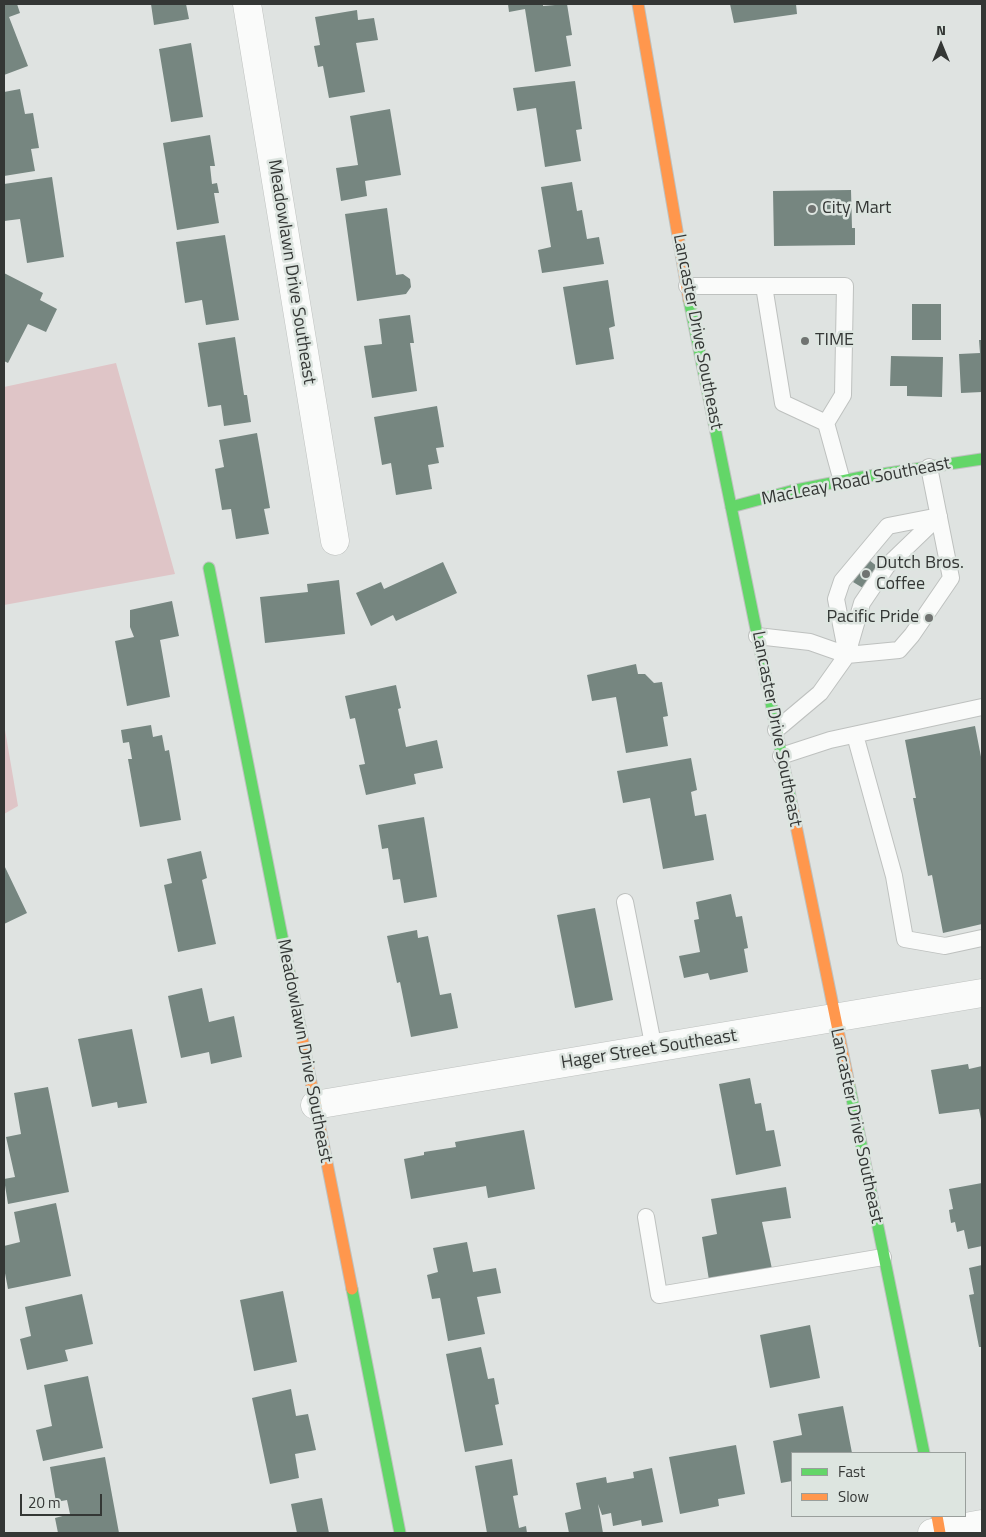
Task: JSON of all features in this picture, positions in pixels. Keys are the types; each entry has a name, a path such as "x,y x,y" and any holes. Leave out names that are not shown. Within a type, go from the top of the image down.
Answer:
{"main road":[{"name":"Lancaster Drive Southeast","path":"638,4 687,286 730,507 924,1452"},
{"name":"MacLeay Road Southeast","path":"730,507 791,491 842,481 982,459"},
{"name":"Meadowlawn Drive Southeast","path":"208,568 400,1533"}],"street":[{"name":"Meadowlawn Drive Southeast","path":"247,4 335,541"},
{"name":"Hager Street Southeast","path":"315,1105 834,1020 982,993"},
{"path":"937,1529 982,1524"}],"lane":[{"path":"687,286 845,286 843,395 826,423 842,481"},
{"path":"764,286 783,403 826,423"},
{"path":"757,636 810,642 847,655 899,650 951,578 929,466"},
{"path":"847,655 836,599 842,581 888,526 939,516"},
{"path":"776,730 820,692 847,655 862,603 887,566 939,516"},
{"path":"781,756 855,734 982,706"},
{"path":"855,734 894,876 905,939 945,946 982,938"},
{"path":"625,902 654,1049"},
{"path":"646,1217 659,1295 883,1257"}],"shaded area":[{"path":"116,363 175,574 4,605 4,387"},
{"path":"4,724 18,806 4,814"}],"building":[{"path":"4,4 17,4 20,13 9,17 28,66 4,75"},
{"path":"151,4 186,4 189,19 154,25"},
{"path":"508,4 543,4 543,6 567,4 572,35 566,36 571,66 535,72 525,9 509,12"},
{"path":"730,4 796,4 797,14 734,23"},
{"path":"357,10 358,20 374,18 378,40 356,43 365,92 329,98 323,66 318,67 314,46 320,45 315,17"},
{"path":"191,43 203,117 171,122 159,49"},
{"path":"575,81 582,129 576,130 581,161 545,167 536,108 517,111 513,88"},
{"path":"20,89 25,114 33,113 39,148 31,149 35,171 4,176 4,92"},
{"path":"390,109 401,175 365,181 367,196 341,201 336,168 358,165 350,116"},
{"path":"210,135 215,166 210,166 212,184 217,183 219,193 214,193 219,223 177,230 163,143"},
{"path":"52,177 64,257 27,263 20,219 4,221 4,184"},
{"path":"572,182 577,211 582,210 587,239 599,237 604,264 542,273 538,250 551,247 541,187"},
{"name":"City Mart","path":"851,190 852,228 855,228 855,245 774,246 773,191"},
{"path":"387,208 396,275 403,274 410,279 411,287 406,294 357,301 345,214"},
{"path":"225,235 239,320 206,325 202,300 185,303 176,242"},
{"path":"4,273 43,293 40,300 57,309 46,332 28,324 8,363 4,361"},
{"path":"608,280 615,326 609,328 614,359 576,365 563,287"},
{"path":"912,304 941,304 941,340 912,340"},
{"path":"410,315 414,343 410,343 417,391 372,398 364,346 382,344 379,319"},
{"path":"235,337 244,395 247,395 251,422 224,426 221,405 208,407 198,343"},
{"path":"979,340 982,340 982,392 961,393 959,354 980,353"},
{"path":"891,356 943,357 942,397 907,396 907,386 890,386"},
{"path":"437,406 444,447 436,448 439,463 428,465 432,489 396,495 391,463 382,465 374,417"},
{"path":"257,433 270,508 264,509 269,534 236,539 231,509 222,510 215,469 224,467 219,440"},
{"name":"Dutch Bros. Coffee","path":"869,560 878,567 863,588 853,582"},
{"path":"443,562 457,593 396,621 393,615 371,626 356,593 381,582 384,589"},
{"path":"339,580 345,634 265,643 260,597 308,592 307,584"},
{"path":"172,601 179,636 160,640 170,697 127,706 115,641 134,637 130,627 130,610"},
{"path":"636,664 638,674 645,674 654,683 662,682 668,716 663,717 668,746 626,753 616,697 592,701 587,675"},
{"path":"396,685 401,708 398,709 406,747 437,740 443,768 414,774 416,784 366,795 359,765 365,764 355,718 350,719 345,696"},
{"path":"151,725 153,737 162,735 165,751 169,750 181,820 140,827 128,759 132,759 129,742 123,743 121,730"},
{"path":"975,726 982,762 982,924 943,933 932,875 928,876 913,798 916,798 905,740"},
{"path":"691,758 697,790 691,792 695,816 706,814 714,860 663,869 650,798 623,803 617,771"},
{"path":"424,817 437,897 404,903 400,879 393,880 388,848 382,849 378,825"},
{"path":"201,851 207,878 202,880 216,944 178,952 164,885 172,883 167,859"},
{"path":"4,865 27,913 4,924"},
{"path":"731,894 736,917 742,916 748,948 744,949 748,972 710,980 708,973 684,978 679,956 700,952 694,920 699,919 696,902"},
{"path":"595,908 613,1000 575,1008 557,915"},
{"path":"417,930 418,938 428,936 440,995 451,993 458,1028 411,1037 400,982 397,983 387,936"},
{"path":"202,988 209,1022 234,1016 242,1057 211,1064 209,1052 181,1058 168,996"},
{"path":"132,1029 147,1103 118,1108 117,1102 92,1107 78,1039"},
{"path":"968,1064 969,1069 982,1066 982,1124 979,1109 939,1114 931,1070"},
{"path":"750,1078 755,1104 761,1103 766,1131 774,1130 781,1166 736,1175 719,1084"},
{"path":"48,1087 69,1192 8,1204 4,1179 15,1177 6,1137 21,1134 14,1093"},
{"path":"524,1130 535,1189 488,1198 486,1186 411,1199 404,1159 424,1155 424,1152 456,1147 455,1142"},
{"path":"982,1183 982,1246 968,1249 964,1230 957,1232 955,1222 951,1223 949,1210 953,1209 949,1189"},
{"path":"786,1187 791,1218 762,1222 772,1269 709,1280 702,1237 717,1234 711,1199"},
{"path":"56,1203 71,1276 8,1289 4,1268 4,1246 20,1242 14,1212"},
{"path":"467,1242 473,1272 496,1268 501,1293 477,1297 485,1334 448,1341 440,1298 432,1299 427,1275 438,1272 433,1248"},
{"path":"982,1265 982,1347 979,1347 969,1295 974,1294 969,1268"},
{"path":"283,1291 297,1362 254,1371 240,1300"},
{"path":"82,1294 93,1344 65,1350 68,1361 27,1370 20,1339 31,1336 25,1307"},
{"path":"810,1325 820,1378 770,1388 760,1335"},
{"path":"481,1347 488,1379 494,1378 499,1404 495,1405 503,1445 465,1452 446,1354"},
{"path":"88,1376 103,1448 43,1461 36,1430 52,1426 44,1385"},
{"path":"291,1389 296,1416 308,1414 316,1450 295,1454 299,1478 270,1484 252,1398"},
{"path":"843,1406 852,1452 791,1452 791,1481 781,1483 773,1441 802,1435 798,1414"},
{"path":"736,1445 745,1494 718,1499 719,1506 680,1514 669,1457"},
{"path":"105,1457 119,1533 58,1533 55,1518 70,1514 67,1500 56,1502 50,1467"},
{"path":"512,1459 518,1495 513,1496 519,1528 526,1526 527,1533 487,1533 475,1466"},
{"path":"652,1468 663,1522 642,1526 641,1520 613,1526 611,1513 602,1515 598,1504 603,1533 569,1533 565,1513 581,1509 576,1483 606,1477 607,1483 634,1478 633,1472"},
{"path":"322,1498 329,1533 297,1533 291,1504"}],"traffic: fast":[{"path":"689,300 792,806"},
{"path":"731,507 791,491 862,477 982,459"},
{"path":"209,568 300,1027"},
{"path":"849,1084 924,1452"},
{"path":"352,1289 400,1533"}],"traffic: slow":[{"path":"638,4 689,300"},
{"path":"792,806 849,1084"},
{"path":"300,1027 352,1289"},
{"path":"937,1517 940,1533"}],"place":[{"name":"City Mart","path":"812,209"},
{"name":"TIME","path":"805,341"},
{"name":"Dutch Bros. Coffee","path":"866,574"},
{"name":"Pacific Pride","path":"929,618"}]}
